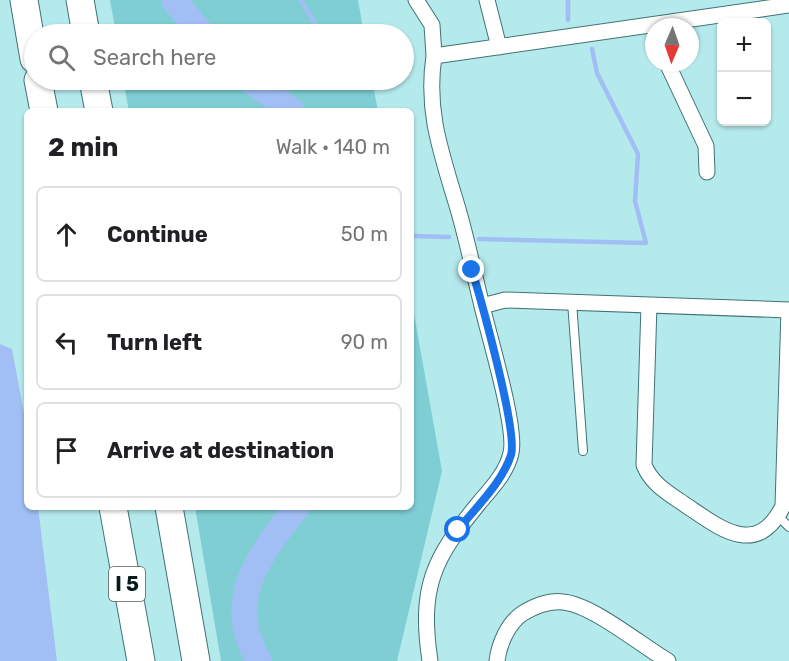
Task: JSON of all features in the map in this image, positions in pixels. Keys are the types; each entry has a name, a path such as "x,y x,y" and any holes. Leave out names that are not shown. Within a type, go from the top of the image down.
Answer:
{"highway":[{"path":"24,0 28,24"},
{"path":"81,0 85,24"},
{"path":"40,90 43,108"},
{"path":"95,90 98,108"},
{"name":"I 5","path":"114,510 141,661"},
{"path":"170,510 196,661"}],"street":[{"path":"416,0 432,25 434,56 430,101 441,155 456,200 482,306 508,419 512,452 493,486 441,553 431,576 427,600 430,661"},
{"path":"487,0 499,47"},
{"path":"699,19 789,5"},
{"path":"434,56 645,27"},
{"path":"671,72 706,146 707,172"},
{"path":"482,306 505,300 572,302 789,310 784,522 760,532 741,535 726,532 660,488 649,476 644,465 649,305"},
{"path":"497,661 504,635 516,617 547,602 563,602 583,607 668,661"}],"lane":[{"path":"572,302 583,451"}],"shaded area":[{"path":"110,0 358,0 362,24 114,24"},
{"path":"125,90 374,90 377,108 128,108"},
{"path":"414,314 442,471 397,661 221,661 196,510 414,510"},
{"path":"0,344 12,349 24,413 24,510 38,510 57,661 0,661"}],"waterway":[{"path":"174,0 194,24"},
{"path":"301,0 315,24"},
{"path":"568,0 568,20"},
{"path":"479,239 646,243 635,201 638,154 597,73 592,49"},
{"path":"264,90 288,108"},
{"path":"414,236 449,237"},
{"path":"259,661 249,639 244,618 245,599 250,580 259,561 295,510"}],"route":[{"path":"458,530 493,486 512,452 506,409 472,270"}]}
